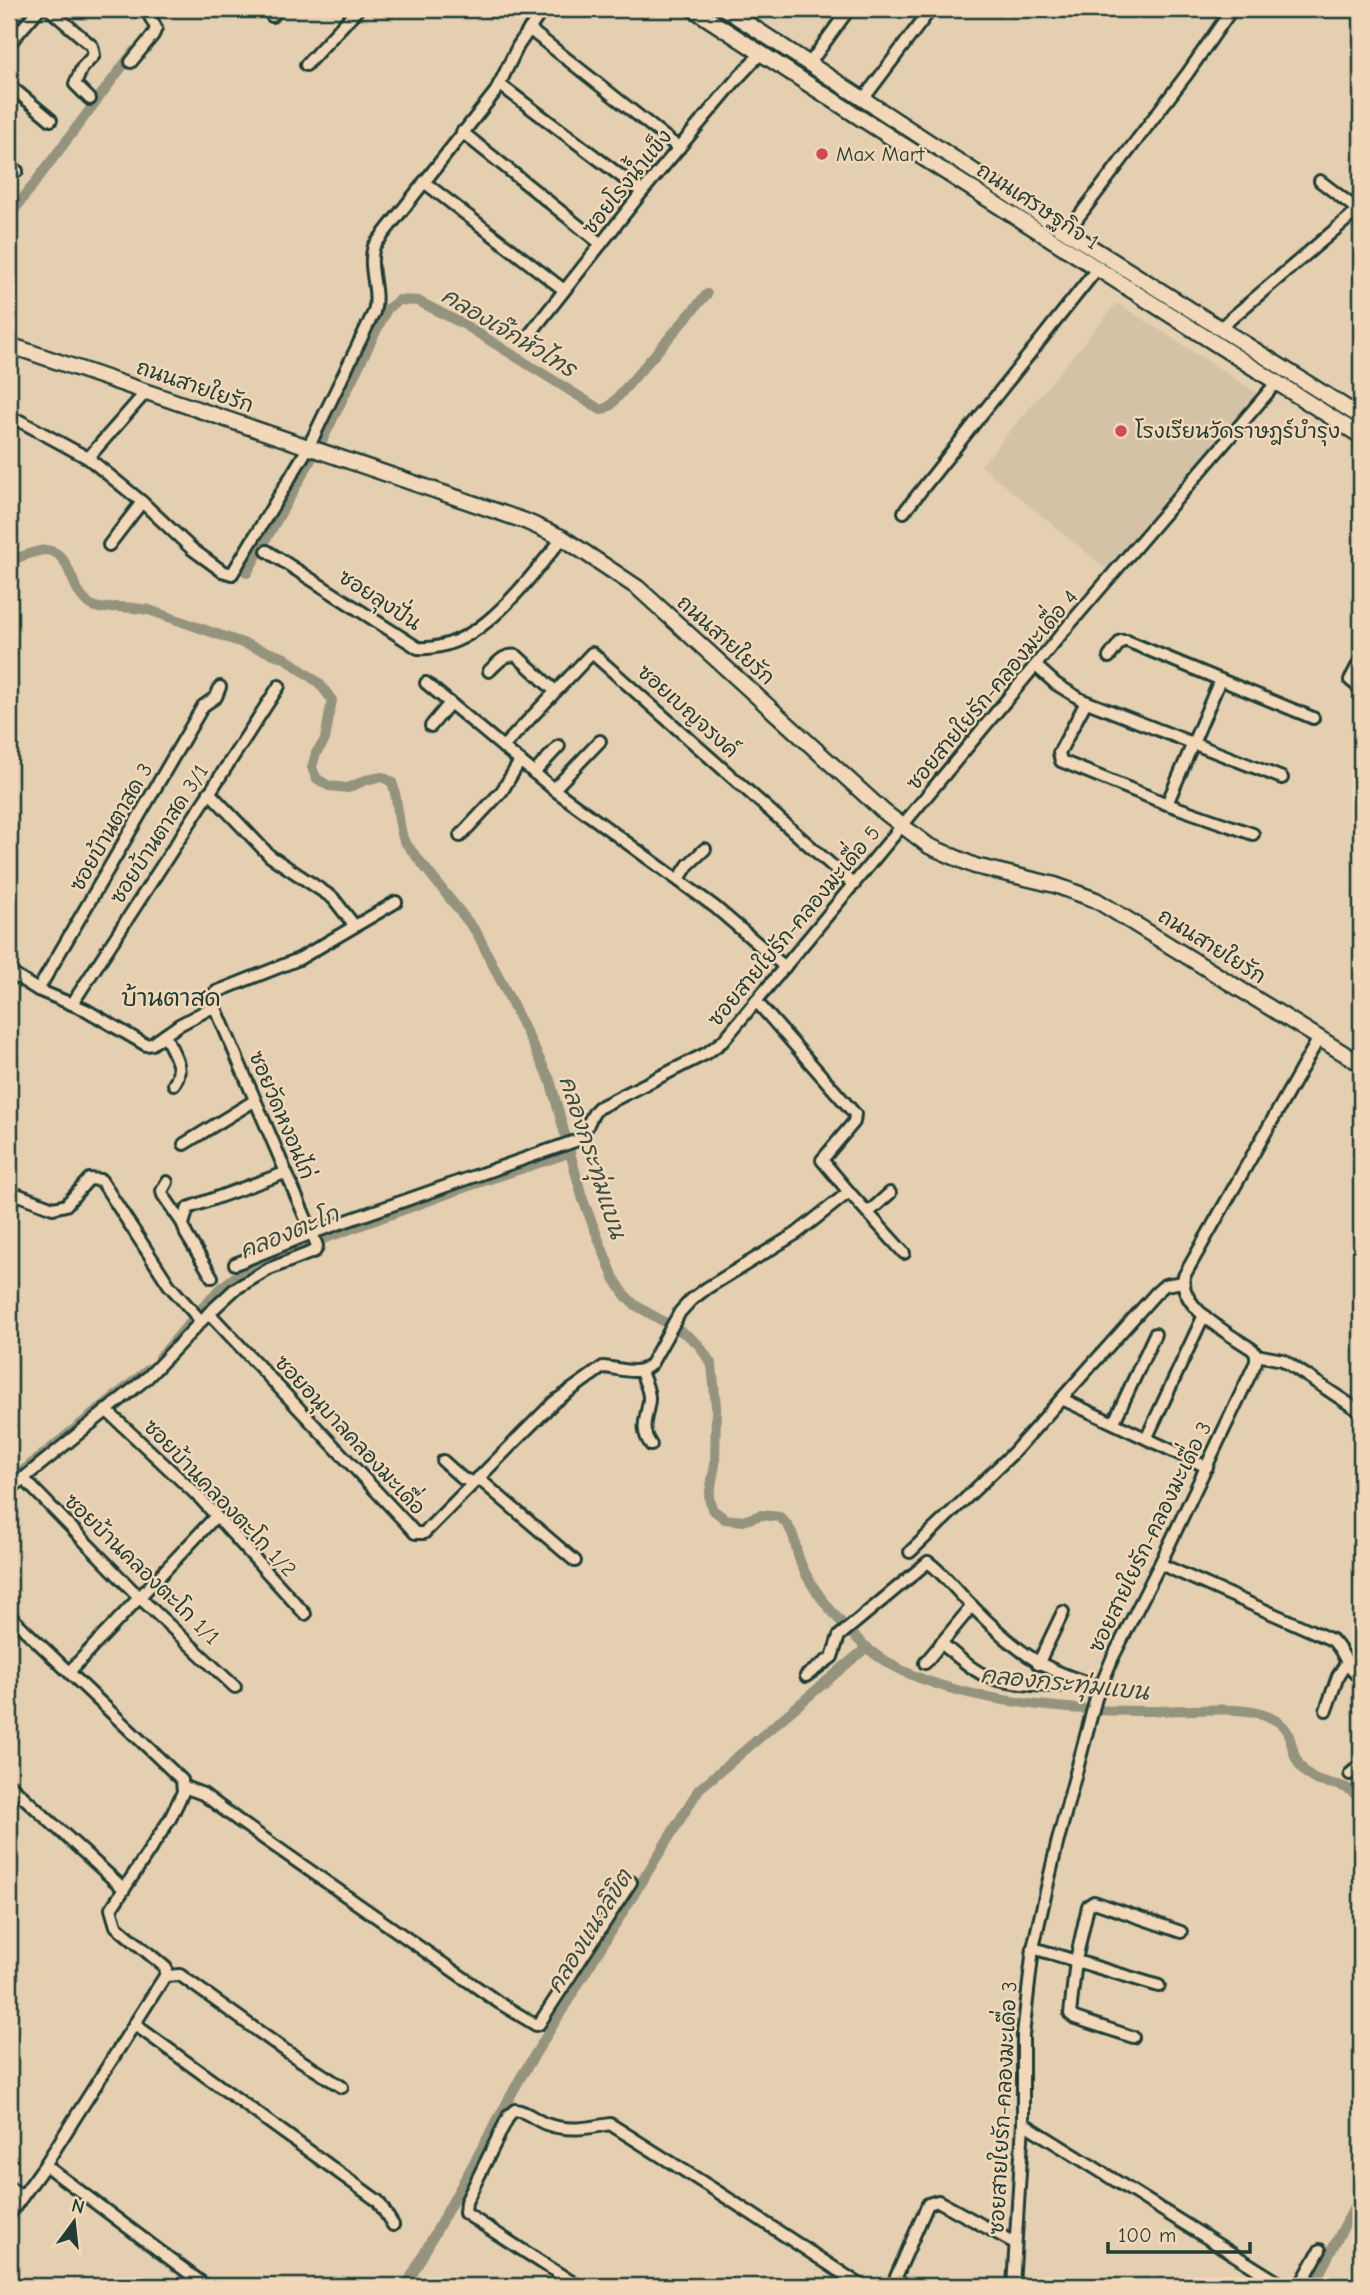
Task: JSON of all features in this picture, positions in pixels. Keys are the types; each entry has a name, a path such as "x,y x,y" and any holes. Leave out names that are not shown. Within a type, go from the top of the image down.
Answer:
{"street":[{"path":"50,9 92,46 94,55 82,68 75,84 90,99"},
{"path":"131,62 156,28 146,9"},
{"path":"306,65 358,9"},
{"path":"491,9 500,9"},
{"path":"20,421 88,458 142,502 192,549 222,571 232,573 308,448 374,312 377,296 371,255 374,246 499,84 543,9"},
{"name":"ถนนเศรษฐกิจ 1","path":"693,9 1361,436"},
{"name":"ถนนเศรษฐกิจ 1","path":"725,9 1067,232 1361,417"},
{"path":"809,64 849,9"},
{"path":"864,98 931,9"},
{"path":"1067,232 1187,75 1233,9"},
{"path":"9,44 37,12"},
{"path":"529,29 679,148"},
{"name":"ซอยโรงน้ำแข็ง","path":"526,339 642,192 762,52"},
{"path":"499,84 642,192"},
{"path":"9,85 51,121"},
{"path":"462,132 601,244"},
{"path":"1220,328 1360,211 1320,181"},
{"path":"424,182 564,290"},
{"path":"904,512 1097,269"},
{"name":"ถนนสายใยรัก","path":"9,345 563,537 638,588 883,811 929,846 975,866 1055,885 1096,900 1361,1064"},
{"name":"ซอยสายใยรัก-คลองมะเดื่อ 4","path":"904,826 1277,382"},
{"path":"88,458 146,392"},
{"path":"109,545 142,502"},
{"name":"ซอยลุงปั่น","path":"267,551 418,648 434,649 448,646 483,625 509,600 563,537"},
{"path":"1109,657 1121,641 1127,641 1313,718"},
{"path":"489,671 511,654 517,656 555,691"},
{"name":"ซอยเบญจรงค์","path":"503,747 590,654 595,654 854,885"},
{"path":"1361,659 1350,680 1361,689"},
{"path":"1036,666 1056,684 1086,702 1282,778"},
{"path":"1167,804 1220,680"},
{"path":"426,683 554,789 679,879 785,967"},
{"name":"ซอยบ้านตาสด 3/1","path":"72,1004 279,686"},
{"name":"ซอยบ้านตาสด 3","path":"38,990 203,706 216,697 220,687"},
{"path":"1086,702 1059,752 1061,761 1167,804 1253,834"},
{"path":"431,726 450,703"},
{"path":"554,789 600,741"},
{"path":"534,773 559,746"},
{"path":"460,836 502,791 520,761"},
{"path":"209,792 270,856 333,898 354,925"},
{"name":"ซอยสายใยรัก-คลองมะเดื่อ 5","path":"314,1238 578,1140 583,1135 589,1117 598,1108 707,1053 723,1041 904,826"},
{"path":"679,879 688,865 705,849"},
{"path":"9,972 38,990 72,1004 146,1045 152,1044 179,1025 211,1008 211,997 216,992 299,959 396,902"},
{"path":"756,1001 855,1114 853,1122 822,1160 904,1253"},
{"name":"ซอยวัดหงอนไก่","path":"211,1008 217,1011 314,1238"},
{"path":"165,1035 180,1068 174,1084"},
{"path":"1320,1038 1187,1271 1183,1288 1189,1301 1204,1315 1253,1350 1256,1355 1283,1360 1361,1412"},
{"path":"184,1144 254,1101"},
{"path":"183,1224 188,1208 285,1173"},
{"path":"9,1205 13,1197 19,1195 53,1208 66,1205 89,1179 101,1181 169,1285 200,1316"},
{"path":"167,1182 162,1191 163,1195 183,1224 212,1278"},
{"path":"651,1445 645,1436 643,1422 649,1399 641,1372 651,1364 680,1312 706,1288 797,1233 849,1192"},
{"path":"869,1212 890,1193"},
{"path":"9,1490 148,1377 200,1316 235,1289 269,1269 315,1251 314,1238 235,1264"},
{"path":"910,1552 1013,1453 1156,1293 1165,1285 1183,1282"},
{"path":"1147,1437 1204,1315"},
{"name":"ซอยอนุบาลคลองมะเดื่อ","path":"200,1316 415,1532 424,1533 429,1530 554,1402 588,1376 603,1367 641,1372"},
{"path":"1114,1422 1156,1334"},
{"name":"ซอยสายใยรัก-คลองมะเดื่อ 3","path":"1013,2286 1023,2123 1023,2035 1033,1948 1091,1715 1112,1659 1207,1467 1256,1362 1256,1355"},
{"path":"1062,1399 1207,1467"},
{"name":"ซอยบ้านคลองตะโก 1/2","path":"106,1410 199,1497 305,1614"},
{"path":"443,1461 463,1479 476,1480 575,1562"},
{"name":"ซอยบ้านคลองตะโก 1/1","path":"23,1478 139,1597 235,1687"},
{"path":"71,1671 216,1516"},
{"path":"806,1676 832,1657 839,1636 928,1562 1014,1647 1038,1664 1100,1686"},
{"path":"1160,1564 1332,1640 1343,1652 1355,1675 1361,1678"},
{"path":"925,1664 972,1606"},
{"path":"1038,1664 1063,1612"},
{"path":"9,1615 183,1780 184,1787 170,1819 111,1909 111,1917 116,1926 166,1968 165,1976 45,2165 9,2215"},
{"path":"942,1643 987,1676 1041,1684 1071,1685 1083,1682"},
{"path":"1326,1710 1346,1662"},
{"path":"1350,1774 1361,1765"},
{"path":"9,1784 123,1888"},
{"path":"184,1787 203,1794 498,2002 536,2025 631,1882"},
{"path":"1133,2037 1070,2014 1076,1960 1088,1906 1094,1902 1181,1933"},
{"path":"1033,1948 1159,1986"},
{"path":"165,1976 172,1973 180,1975 286,2051 342,2087"},
{"path":"134,2024 378,2201 393,2225"},
{"path":"578,2286 465,2213 466,2202 509,2115 515,2110 545,2124 564,2128 579,2130 610,2124 862,2286"},
{"path":"1023,2123 1284,2286"},
{"path":"45,2165 206,2286"},
{"path":"9,2187 22,2197"},
{"path":"892,2286 928,2204 932,2201 937,2201 1015,2243"},
{"path":"1300,2286 1320,2250"}],"shaded area":[{"path":"9,9 32,9 9,36"},
{"name":"โรงเรียนวัดราษฎร์บํารุง","path":"1117,303 1262,396 1111,573 981,466"}],"waterway":[{"path":"9,217 134,51"},
{"name":"คลองเจ๊กหัวไทร","path":"321,443 387,309 399,300 418,301 465,325 601,410 610,406 707,294"},
{"name":"คลองเจ๊กหัวไทร","path":"247,573 312,458"},
{"name":"คลองกระทุ่มแบน","path":"9,561 42,550 56,553 68,567 81,596 89,604 101,608 149,610 285,658 319,683 332,700 325,740 316,753 312,767 316,778 329,786 348,788 382,777 392,782 404,841 477,933 550,1080 583,1200 614,1278 635,1305 687,1335 699,1345 712,1365 716,1406 715,1465 709,1497 712,1509 725,1519 743,1521 761,1515 780,1517 790,1529 806,1575 821,1597 866,1647 893,1666 964,1692 1045,1706 1122,1711 1224,1710 1261,1714 1282,1725 1299,1764 1310,1777 1346,1788 1361,1799"},
{"name":"คลองตะโก","path":"159,1358 215,1294 257,1263 466,1187 569,1153"},
{"name":"คลองตะโก","path":"9,1482 149,1369"},
{"name":"คลองแนวลิขิต","path":"406,2286 521,2077 699,1789 867,1647"},
{"path":"1313,2286 1361,2194"}],"place":[{"name":"Max Mart","path":"822,154"},
{"name":"โรงเรียนวัดราษฎร์บํารุง","path":"1121,431"}],"district":[{"name":"บ้านตาสด","path":"171,998"}]}
